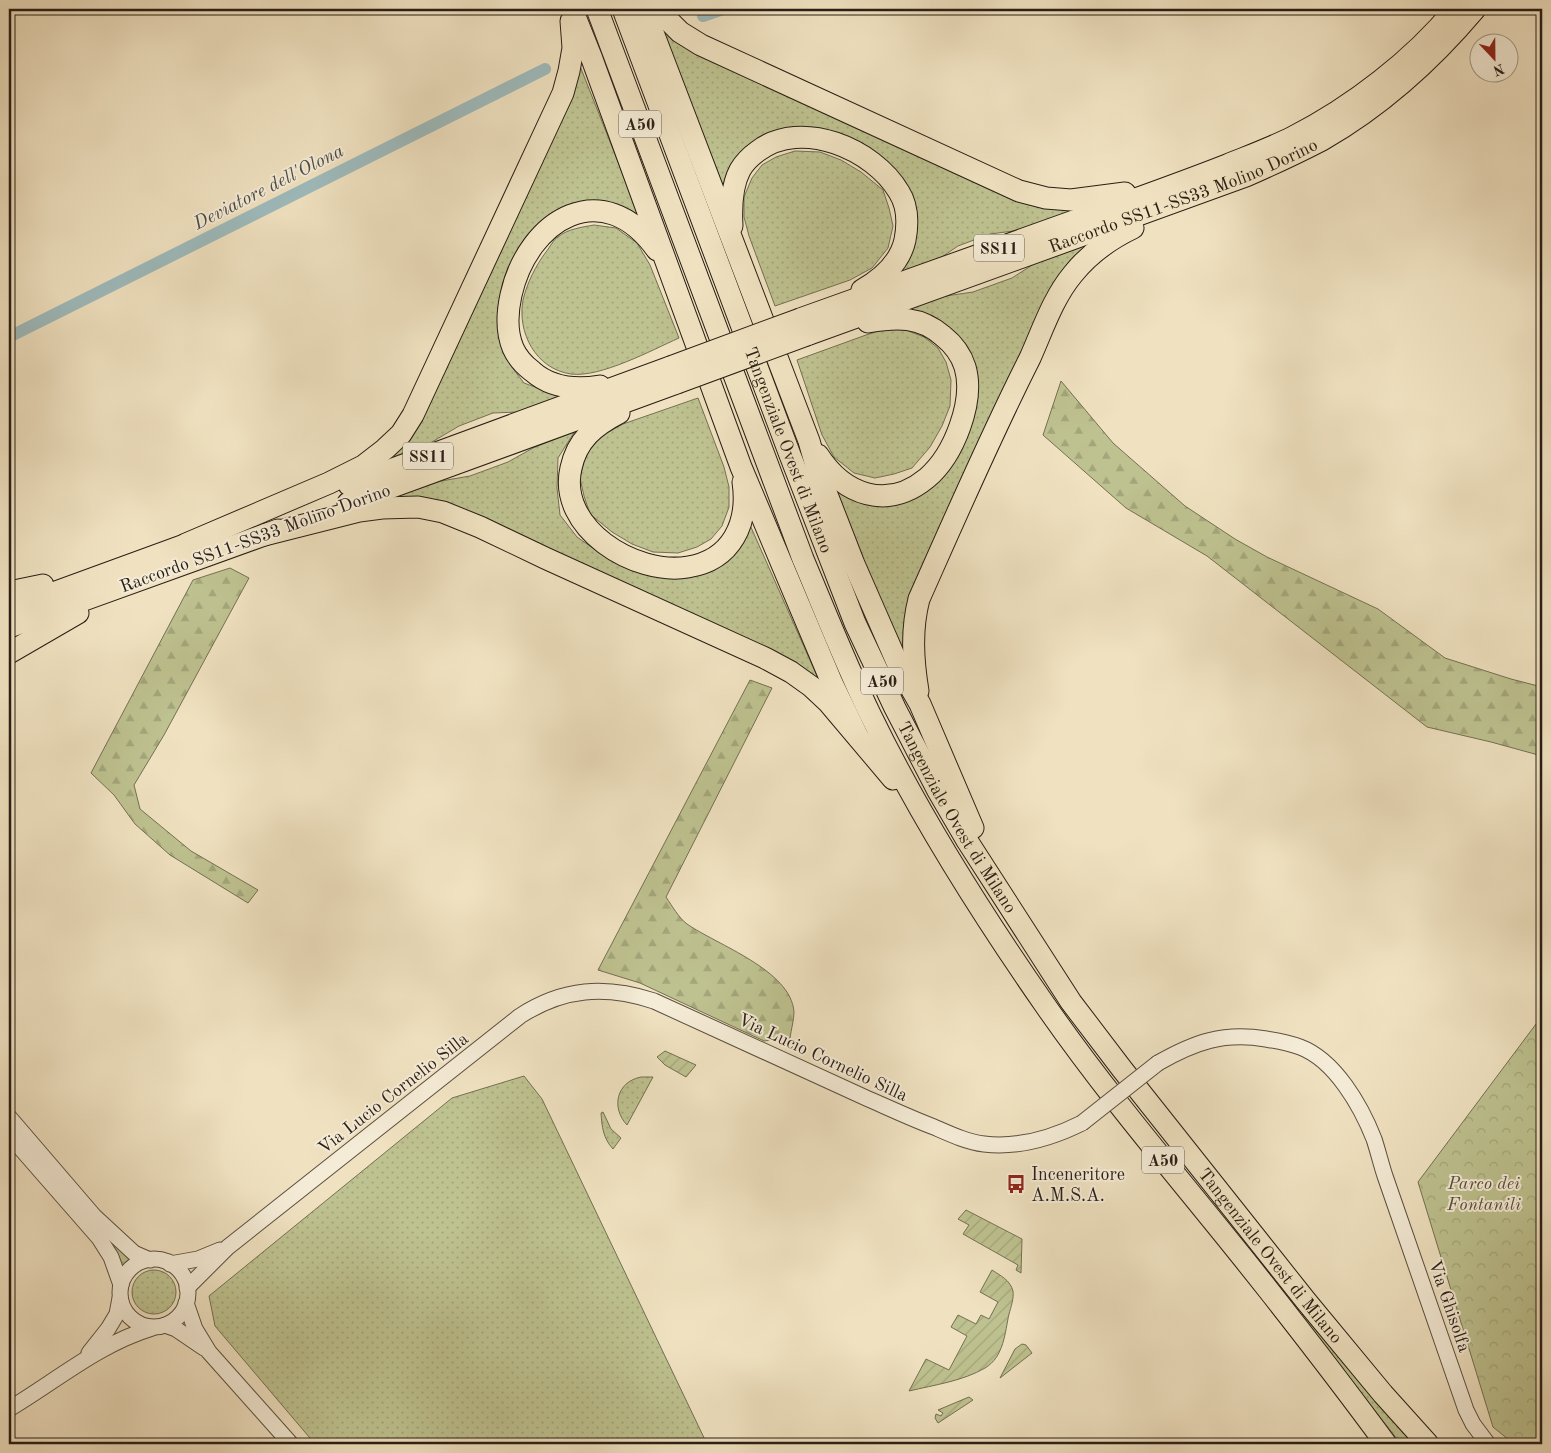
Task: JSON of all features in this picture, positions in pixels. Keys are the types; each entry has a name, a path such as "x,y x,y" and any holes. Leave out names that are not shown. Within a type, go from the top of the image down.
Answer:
{"highway":[{"path":"571,9 741,467 832,683 858,737"},
{"path":"186,544 329,483 363,466 386,450 401,434 413,416 563,93 573,48 571,9"},
{"name":"Tangenziale Ovest di Milano","path":"596,9 803,559 870,715 924,817 996,932 1058,1023 1117,1103 1265,1286 1386,1444"},
{"name":"Tangenziale Ovest di Milano","path":"623,9 855,623 894,708 938,791 966,840 1072,1002 1122,1069 1312,1308 1383,1394 1428,1444"},
{"path":"644,9 854,564 900,669 920,704 1002,895"},
{"path":"657,9 680,32 701,45 1019,191 1046,198 1071,200 1138,190 1201,184"},
{"name":"Raccordo SS11-SS33 Molino Dorino","path":"1201,184 1293,137 1352,101 1405,60 1455,9"},
{"name":"Raccordo SS11-SS33 Molino Dorino","path":"9,627 264,535 674,375 803,327 928,274 1201,184 1281,161 1358,117 1390,93 1442,47 1475,9"},
{"path":"732,239 731,208 740,171 750,157 776,141 790,137 808,137 826,141 859,154 889,178 900,193 906,209 907,230 903,247 896,262 885,275 803,327"},
{"path":"920,704 914,667 913,642 914,618 919,599 1008,402 1061,291 1089,256 1109,241 1201,184"},
{"path":"667,264 649,238 624,218 609,212 596,210 572,214 550,227 536,241 522,263 514,281 508,307 508,327 513,348 523,363 536,375 551,383 568,388 586,388 674,375"},
{"path":"803,327 891,318 924,324 937,331 959,353 965,368 967,382 966,402 954,442 950,449 928,478 900,493 883,496 867,495 854,490 830,471 809,441"},
{"path":"674,375 598,425 586,437 572,461 569,475 571,499 576,512 584,524 596,537 611,548 632,559 667,568 687,568 703,563 720,554 732,542 740,527 745,494 741,467"},
{"name":"Raccordo SS11-SS33 Molino Dorino","path":"9,609 186,544 674,375"},
{"path":"264,535 359,511 382,508 418,507 443,512 480,527 765,658 791,672 812,687 828,702 924,817"},
{"path":"9,592 160,554"},
{"path":"9,653 118,588"}],"street":[{"name":"Via Lucio Cornelio Silla","path":"187,1288 228,1247 520,1016 536,1005 553,998 588,991 614,991 634,994 654,1001 909,1117 955,1136 982,1144 1027,1143 1066,1131 1082,1123 1158,1064 1181,1050 1205,1041 1231,1036 1256,1037 1280,1041 1301,1047 1320,1059 1337,1076 1362,1113 1374,1140 1384,1176"},
{"name":"Via Lucio Cornelio Silla","path":"9,1117 94,1216 134,1253 150,1260 163,1261 170,1264 198,1259 228,1247"},
{"path":"9,1135 99,1238 111,1257 124,1310 134,1321 147,1326 176,1329 210,1352"},
{"name":"Via Ghisolfa","path":"1384,1176 1466,1410 1473,1424 1488,1444"},
{"path":"85,1358 108,1329 117,1314 124,1276 136,1264 150,1260"},
{"path":"170,1264 185,1280 187,1288 186,1304 195,1328 210,1352 291,1444"},
{"path":"9,1409 85,1358 117,1341 178,1317 186,1304"}],"green space":[{"path":"661,26 1080,211 1029,229 990,234 958,246 930,265 894,278 902,183 793,132 725,191"},
{"path":"578,61 641,220 607,205 520,248 505,276 498,308 499,339 511,366 524,383 562,397 519,412 493,413 459,426 432,442 387,460"},
{"path":"795,151 820,152 841,160 861,172 883,190 893,226 888,248 872,268 850,280 775,306 749,236 744,217 744,197 752,178 762,165 776,157"},
{"path":"594,225 616,228 637,243 650,265 679,338 611,368 583,374 571,374 559,371 548,365 532,348 526,337 523,325 523,300 535,268 555,240 570,230"},
{"path":"1099,238 1081,256 906,647 899,650 833,485 917,494 974,385 906,309 939,297 973,292 1012,278 1040,260"},
{"path":"885,329 906,330 924,337 938,348 946,362 951,380 950,406 942,426 930,447 912,468 875,478 854,473 834,457 822,435 797,360"},
{"path":"1061,381 1113,443 1185,506 1235,539 1267,557 1378,609 1445,658 1542,687 1542,756 1427,727 1207,556 1126,508 1043,435"},
{"path":"698,398 724,467 729,487 729,507 722,526 711,539 697,547 678,553 653,552 632,544 612,532 590,514 580,478 585,456 601,436 623,424"},
{"path":"575,431 558,458 557,488 560,515 577,537 597,551 663,576 750,525 821,685 442,503 398,496 441,481 470,476 508,462 533,448"},
{"path":"230,568 249,578 164,735 134,785 140,809 191,851 258,890 248,903 170,855 135,824 114,795 91,773 193,580"},
{"path":"750,680 772,688 666,897 678,915 687,924 767,971 780,983 790,997 794,1018 790,1038 764,1041 640,983 598,970"},
{"name":"Parco dei Fontanili","path":"1542,1016 1542,1444 1514,1444 1493,1427 1418,1182"},
{"path":"665,1051 696,1065 686,1077 665,1065 657,1057"},
{"path":"524,1076 542,1099 707,1444 315,1444 215,1326 209,1296 452,1098"},
{"path":"641,1077 653,1077 627,1125 619,1111 619,1096 626,1084"},
{"path":"603,1112 611,1129 621,1138 613,1149 607,1141 604,1132 601,1113"},
{"path":"966,1210 1022,1239 1021,1273 1016,1270 1018,1265 963,1234 969,1225 958,1219"},
{"path":"102,1235 133,1258 127,1261 122,1268"},
{"path":"158,1270 170,1276 175,1283 175,1301 170,1308 163,1313 150,1314 142,1311 135,1304 132,1288 135,1280 142,1273"},
{"path":"992,1270 1007,1281 1013,1291 1003,1344 996,1357 985,1368 967,1376 909,1391 926,1359 949,1370 967,1336 951,1327 958,1315 976,1324 981,1315 989,1319 998,1302 980,1292"},
{"path":"1303,1314 1413,1444 1401,1444 1301,1316"},
{"path":"1022,1344 1026,1345 1032,1353 1000,1378 1015,1349"},
{"path":"969,1397 973,1400 938,1423 935,1418 936,1414 941,1416 943,1413 938,1410"}],"waterway":[{"name":"Deviatore dell'Olona","path":"703,16 723,9"},
{"name":"Deviatore dell'Olona","path":"9,337 545,69"}],"place":[{"name":"Inceneritore A.M.S.A.","path":"1016,1184"}]}
